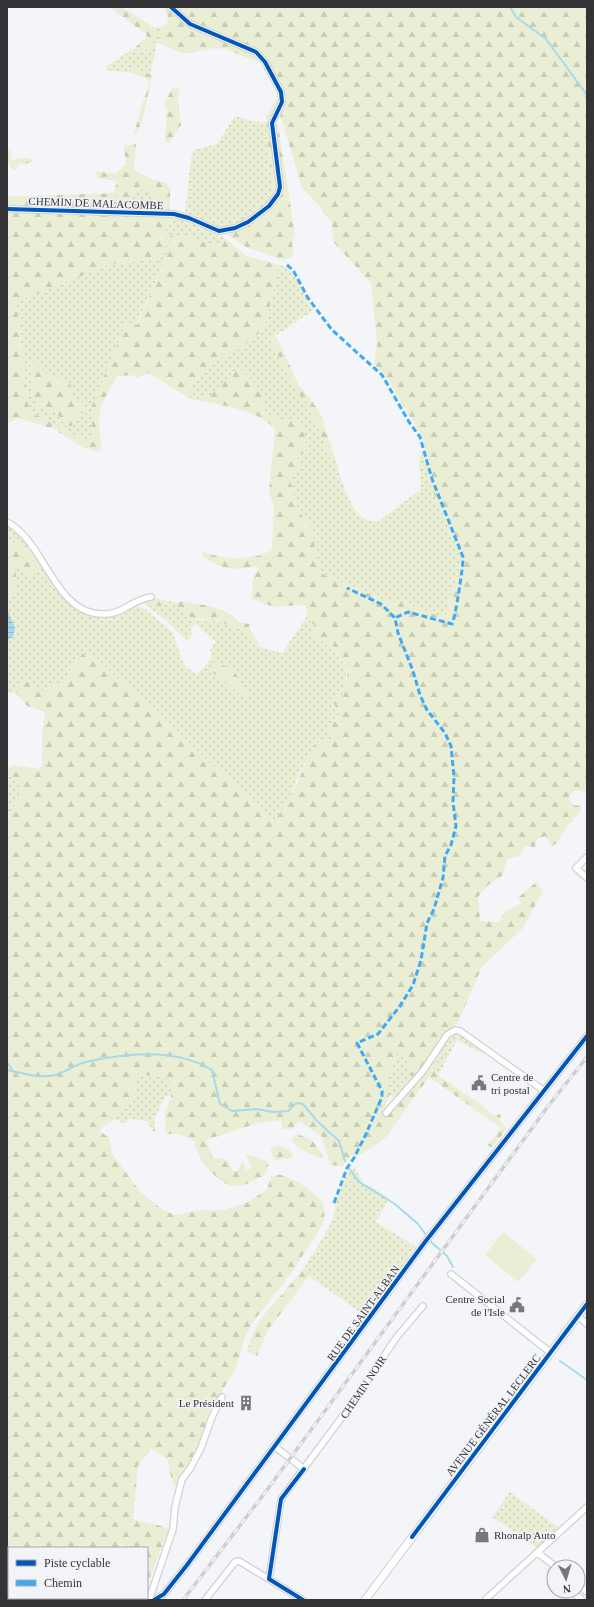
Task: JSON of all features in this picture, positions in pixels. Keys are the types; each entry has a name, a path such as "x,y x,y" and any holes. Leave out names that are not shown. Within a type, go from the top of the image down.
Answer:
{"main road":[{"name":"AVENUE GÉNÉRAL LECLERC","path":"365,1600 587,1304"}],"street":[{"name":"CHEMIN DE MALACOMBE","path":"7,209 174,214 189,218 219,231 224,231 248,222 276,199 280,186 272,123 282,102 278,84 265,62 256,52 190,24 171,7"},
{"path":"7,522 26,538 65,595 82,609 98,614 111,614 122,610 141,598 151,597"},
{"path":"587,856 576,868 587,878"},
{"path":"386,1113 423,1072 447,1035 455,1030 460,1031 543,1090"},
{"name":"RUE DE SAINT-ALBAN","path":"154,1600 164,1594 425,1242 543,1090 587,1036"},
{"path":"451,1274 551,1353"},
{"name":"CHEMIN NOIR","path":"269,1579 281,1499 354,1401 388,1349 423,1306"},
{"path":"578,1316 587,1324"},
{"path":"149,1600 172,1529 175,1507 182,1479 190,1469 202,1448 212,1417 222,1397"},
{"path":"274,1446 304,1469"},
{"path":"485,1600 587,1507"},
{"path":"538,1553 546,1560"},
{"path":"205,1600 235,1562 239,1561 303,1600"}],"green space":[{"path":"109,7 121,7 155,28 157,37 153,39 151,48 148,51 144,48 137,53 134,52 133,49 147,37 146,34"},
{"path":"164,7 587,7 587,792 575,790 568,798 574,805 580,806 581,811 567,826 557,843 552,846 545,836 537,839 535,847 525,846 519,856 507,859 503,875 488,885 478,897 480,921 499,922 505,911 521,904 518,898 536,882 543,891 523,928 482,967 458,1022 415,1078 410,1075 409,1064 400,1053 395,1054 396,1062 386,1076 390,1093 383,1113 386,1116 429,1065 435,1065 435,1070 440,1077 483,1106 493,1115 499,1114 501,1116 500,1121 507,1129 491,1148 488,1145 501,1128 429,1077 385,1138 357,1157 352,1155 343,1166 331,1165 322,1137 299,1121 292,1129 283,1129 281,1120 258,1123 206,1140 213,1158 226,1159 230,1164 232,1171 238,1171 242,1161 246,1170 252,1167 246,1155 251,1155 266,1160 268,1165 265,1175 241,1186 233,1186 227,1184 214,1175 208,1168 198,1154 195,1141 179,1134 166,1134 165,1112 172,1094 170,1078 135,1074 134,1100 115,1119 102,1127 100,1131 109,1138 112,1153 141,1193 163,1210 175,1215 202,1210 223,1210 246,1203 267,1190 271,1176 279,1175 285,1176 297,1182 319,1198 324,1207 324,1221 290,1275 252,1323 245,1337 236,1368 208,1414 201,1442 178,1486 173,1485 167,1459 151,1448 138,1466 133,1519 169,1528 150,1578 148,1587 148,1547 126,1547 121,1544 119,1547 8,1547 8,1599 106,1599 7,1600 7,818 12,811 22,788 13,777 7,774 7,768 13,765 39,769 42,766 42,734 45,712 27,706 16,693 26,678 42,691 64,680 83,653 96,658 273,820 278,816 289,798 314,745 325,739 338,742 341,741 329,731 339,715 333,701 334,695 341,696 347,680 345,664 336,653 333,645 312,639 316,627 309,620 305,605 276,607 258,601 252,598 253,578 259,569 257,566 234,569 228,568 215,564 201,555 204,552 220,557 247,558 264,554 272,550 274,508 269,491 275,430 269,423 252,414 230,407 200,401 203,396 211,395 234,371 243,370 264,394 262,410 280,421 301,421 308,449 298,456 300,471 289,476 298,511 311,527 320,573 386,601 400,601 439,616 449,613 451,591 462,564 461,557 429,482 423,452 426,449 423,439 387,378 374,364 377,344 371,283 336,245 333,240 332,223 317,203 302,188 282,120 280,118 285,97 266,58 263,56 259,60 255,61 225,49 215,48 181,53 161,44 162,27 167,23 168,17"},
{"path":"162,27 161,44 157,43 150,74 130,68 128,72 105,70 108,65 133,49 134,52 151,48 153,39 157,32 155,28"},
{"path":"130,68 152,76 142,122 136,134 134,133 149,82 146,78 128,72"},
{"path":"173,87 179,88 178,101 181,125 169,144 165,140 167,109 164,104"},
{"path":"279,100 280,103 272,118 274,124 278,124 295,236 292,240 293,256 283,260 246,247 226,234 261,217 277,201 274,197 266,117 275,101"},
{"path":"235,116 261,123 266,122 274,197 272,201 248,219 231,227 223,227 185,215 191,158 194,150 217,144"},
{"path":"136,144 134,170 150,179 167,183 170,189 170,211 168,214 175,217 173,224 166,227 166,248 160,259 111,264 16,302 29,411 80,438 89,439 92,434 91,408 125,325 137,325 170,249 170,236 184,236 214,244 221,243 224,238 247,256 279,265 265,328 242,347 207,366 190,387 189,398 149,373 137,378 132,375 117,376 102,403 99,418 101,449 97,452 82,447 54,429 17,418 7,424 7,197 114,193 117,181 97,178 96,173 97,171 115,174 126,164 125,146","holes":["145,190 157,201 159,210 130,200 131,191"]},
{"path":"7,148 10,151 12,161 29,158 34,161 31,163 19,164 15,170 12,169 10,164 7,164"},
{"path":"145,189 157,201 159,211 130,200 131,191"},
{"path":"175,217 209,229 224,238 221,243 214,244 201,242 190,237 177,235 170,236 170,249 136,325 131,324 91,408 93,434 89,440 80,438 29,411 16,301 111,264 160,259 166,248 166,227"},
{"path":"279,265 290,271 295,276 314,310 270,339 298,394 308,403 331,460 336,461 349,499 360,515 368,520 377,522 420,490 419,460 423,452 429,482 461,557 459,570 450,596 449,613 439,616 400,601 386,601 320,573 311,527 298,511 289,476 280,421 262,410 234,371 211,396 203,396 200,401 189,398 190,387 207,366 242,347 265,328"},
{"path":"272,336 277,338 299,385 320,412 336,461 331,460 308,403 298,394 270,339"},
{"path":"29,362 35,362 46,374 70,382 72,395 85,404 85,411 77,415 72,426 65,426 57,413 37,407 33,394"},
{"path":"7,525 18,532 30,547 23,550 16,543 7,541"},
{"path":"7,541 16,543 23,550 30,547 44,568 36,568 32,574 28,575 20,566 16,568 15,592 11,597 7,595"},
{"path":"20,566 32,574 36,568 44,568 71,603 81,611 92,616 104,618 118,614 133,605 145,609 172,632 184,665 197,675 212,657 210,650 216,642 195,624 190,630 193,632 188,640 186,640 167,621 146,605 161,606 167,601 178,603 197,620 221,622 245,631 251,641 255,644 282,653 308,615 309,620 333,645 336,653 346,666 346,687 341,696 335,695 333,701 339,715 334,720 342,741 338,742 331,739 319,741 301,770 282,812 273,820 96,658 76,661 64,680 42,691 26,679 16,693 8,693 7,698 7,595 11,597 15,592 15,568"},
{"path":"152,598 167,601 162,606 146,605 142,602"},
{"path":"180,601 212,607 227,613 239,622 250,624 249,627 259,644 258,645 249,641 245,631 221,622 192,618 178,607 177,604"},
{"path":"214,662 234,670 240,682 249,690 247,697 239,694 212,672 210,667"},
{"path":"7,774 13,777 22,787 12,811 7,818"},
{"path":"456,1033 484,1052 483,1054 457,1040 439,1074 429,1065 450,1034"},
{"path":"400,1053 409,1064 410,1075 415,1078 396,1098 389,1095 386,1076 396,1062 395,1054"},
{"path":"135,1074 170,1078 172,1096 166,1096 162,1102 154,1120 156,1130 154,1133 147,1121 130,1119 125,1124 115,1119 134,1100"},
{"path":"297,1134 312,1140 323,1155 320,1159 298,1147 292,1139"},
{"path":"277,1145 290,1150 293,1158 275,1160 270,1149"},
{"path":"355,1169 364,1183 389,1198 376,1222 416,1247 365,1316 302,1271 317,1248 333,1218 335,1204 348,1170"},
{"path":"503,1232 537,1259 518,1282 485,1255"},
{"path":"302,1271 309,1276 268,1330 257,1356 247,1351 253,1333 263,1316"},
{"path":"510,1492 558,1527 537,1548 492,1517"}],"water":[{"path":"7,609 15,628 13,637 7,640"}],"waterway":[{"path":"510,7 516,17 546,39 587,95"},
{"path":"7,1070 31,1075 49,1076 59,1074 82,1063 118,1056 150,1054 183,1058 212,1070 220,1104 232,1111 257,1109 273,1112 288,1111 296,1103 303,1104 317,1121 339,1141 345,1161"},
{"path":"7,1062 13,1071"},
{"path":"349,1168 359,1182 395,1204 418,1224 431,1242 447,1256 453,1267"},
{"path":"560,1361 587,1380"}],"railway":[{"path":"183,1600 267,1490 549,1105 587,1057"}],"marked path":[{"path":"287,265 293,270 308,298 332,330 382,375 409,422 420,437 432,479 463,557 459,591 452,624 408,612 395,618"},
{"path":"334,1203 347,1168 354,1158 366,1134 382,1097 382,1091 357,1043 378,1034 400,1006 413,985 421,960 427,923 434,909 443,878 445,856 451,845 456,826 453,802 454,777 451,746 445,733 427,710 420,695 413,671 398,633 395,618 381,604 347,588"}],"cycle path":[{"path":"7,209 174,214 189,218 219,231 235,228 248,222 269,206 278,194 280,187 272,123 282,102 281,92 265,62 256,52 190,24 171,7"},
{"path":"154,1600 164,1594 187,1565 425,1242 587,1036"},
{"path":"412,1537 587,1304"},
{"path":"303,1600 269,1579 281,1499 304,1469"}],"place":[{"name":"Centre de tri postal","path":"479,1083"},
{"name":"Centre Social de l'Isle","path":"517,1305"},
{"name":"Le Président","path":"246,1403"},
{"name":"Rhonalp Auto","path":"482,1535"}]}
